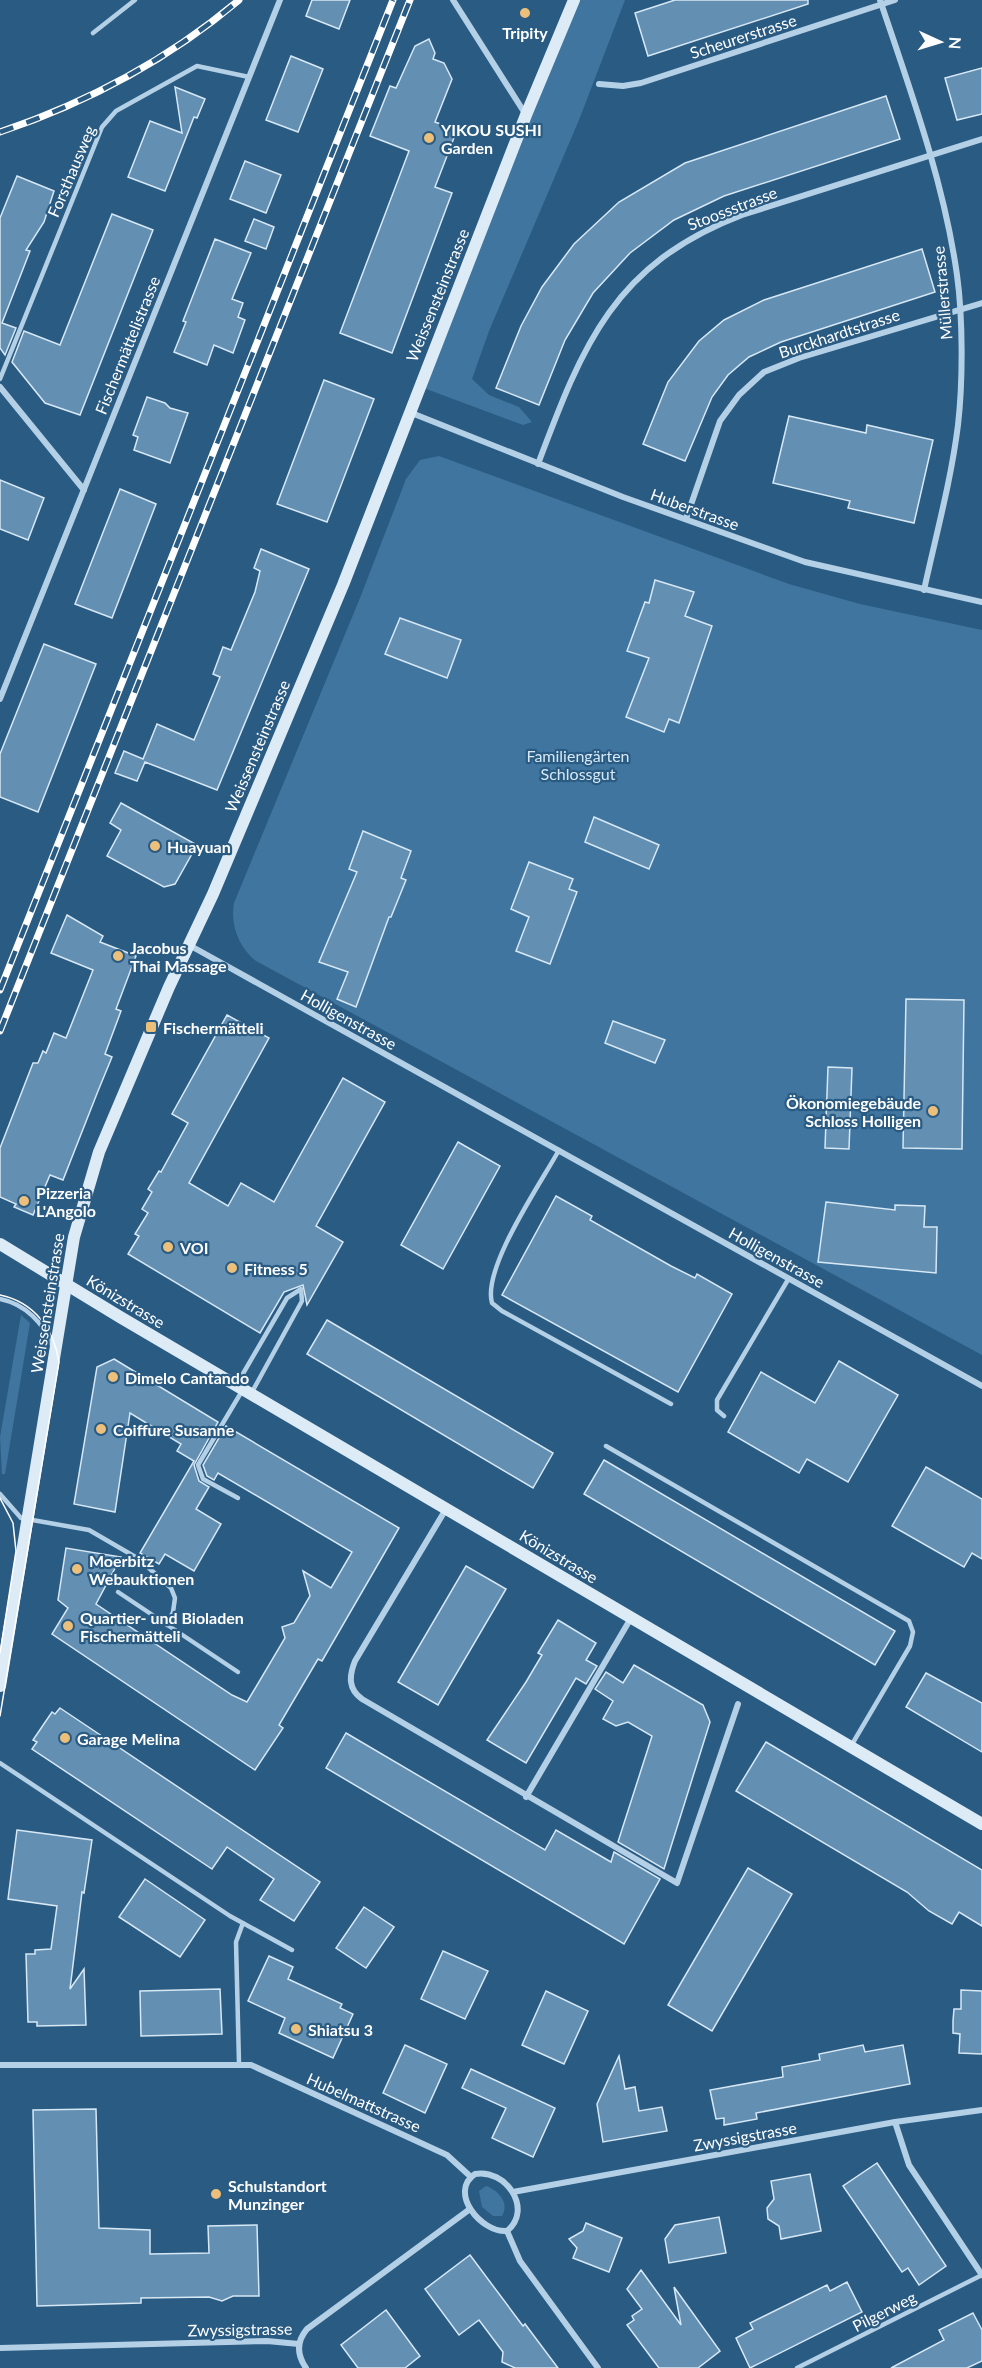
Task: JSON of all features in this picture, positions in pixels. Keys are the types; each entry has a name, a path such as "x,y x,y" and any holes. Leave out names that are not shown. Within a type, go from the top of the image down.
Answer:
{"main road":[{"name":"Weissensteinstrasse","path":"0,1686 77,1225 99,1152 121,1096 213,894 343,585 408,412 574,0"},
{"name":"Könizstrasse","path":"0,1244 243,1390 982,1824"}],"street":[{"name":"Fischermättelistrasse","path":"0,699 280,0"},
{"path":"453,0 526,115"},
{"name":"Scheurerstrasse","path":"598,84 623,86 641,83 880,2 895,0"},
{"name":"Müllerstrasse","path":"880,2 929,155 950,232 958,278 961,357 958,424 924,590"},
{"name":"Stoossstrasse","path":"538,464 592,336 624,291 663,255 711,227 742,215 982,139"},
{"name":"Burckhardtstrasse","path":"686,519 720,421 739,395 764,372 799,358 982,303"},
{"path":"0,387 84,490"},
{"name":"Huberstrasse","path":"408,412 538,464 805,562 982,602"},
{"name":"Holligenstrasse","path":"189,945 982,1386"},
{"path":"446,1509 355,1661 351,1674 351,1685 362,1699 676,1883 738,1704"},
{"path":"526,1797 631,1618"},
{"name":"Hubelmattstrasse","path":"0,2065 239,2063 262,2069 430,2146 447,2155 471,2177"},
{"name":"Zwyssigstrasse","path":"513,2192 895,2122 982,2110"},
{"path":"895,2122 909,2165 982,2275"},
{"path":"480,2173 493,2175 501,2179 513,2192 517,2217 507,2231 487,2226 470,2209 466,2195 471,2177 480,2173"},
{"name":"Zwyssigstrasse","path":"0,2348 267,2341 299,2344 307,2329 470,2209"},
{"path":"507,2231 520,2261 598,2368"},
{"path":"299,2344 299,2356 306,2368"}],"lane":[{"path":"93,33 135,0"},
{"name":"Forsthausweg","path":"0,379 102,127 116,111 198,66 249,77"},
{"path":"559,1150 501,1255 492,1282 492,1303 502,1311 671,1404"},
{"path":"724,1416 717,1410 717,1400 789,1278"},
{"path":"238,1498 203,1479 198,1465 243,1390 302,1301 302,1289 287,1298 243,1390"},
{"path":"0,1299 14,1303 37,1320 48,1336 54,1358"},
{"path":"606,1446 909,1621 913,1632 910,1646 850,1748"},
{"path":"0,1494 14,1512 28,1520 89,1530 139,1558 171,1588 175,1598 173,1612 167,1624"},
{"path":"118,1592 238,1672"},
{"path":"0,1763 128,1850 243,1923 292,1950"},
{"path":"239,2063 236,1942 243,1923"},
{"name":"Pilgerweg","path":"797,2368 982,2275"}],"green space":[{"path":"576,0 625,0 579,120 489,331 472,379 489,395 519,407 532,422 523,425 421,387"},
{"name":"Familiengärten Schlossgut","path":"439,456 789,584 860,604 982,630 982,1355 256,961 245,950 237,935 233,920 234,903 360,598 406,479 420,460"},
{"path":"21,1315 30,1323 5,1474 2,1474 0,1437"},
{"path":"486,2186 502,2198 505,2206 502,2216 493,2216 482,2207 479,2191"}],"building":[{"path":"312,0 350,0 339,29 306,16"},
{"path":"675,0 808,0 808,4 648,56 635,13"},
{"path":"429,39 435,53 433,59 444,63 452,79 435,122 457,130 435,187 452,193 392,353 340,333 409,151 370,136 390,86 396,88 415,46"},
{"path":"291,56 323,69 298,132 266,120"},
{"path":"982,68 982,114 957,120 945,78"},
{"path":"175,87 205,99 197,118 194,117 165,191 128,177 150,121 182,133"},
{"path":"886,96 900,139 724,196 674,220 630,253 593,293 565,340 539,405 496,388 521,326 542,287 574,244 619,202 685,163"},
{"path":"245,161 281,175 266,213 230,199"},
{"path":"17,176 54,191 44,222 26,250 30,251 2,323 16,328 5,355 0,348 0,218"},
{"path":"112,214 153,230 80,415 45,403 12,362 24,331 60,345"},
{"path":"254,219 274,227 266,249 245,241"},
{"path":"215,239 251,253 232,299 243,303 238,317 245,320 233,353 214,345 207,365 174,352 186,322 183,321"},
{"path":"922,249 935,292 781,342 749,357 728,375 712,397 685,461 643,444 668,382 699,341 724,320 764,300"},
{"path":"324,380 374,399 327,522 277,504"},
{"path":"147,397 165,403 170,408 188,413 170,463 134,450 138,437 133,435"},
{"path":"789,416 866,433 867,425 933,440 914,523 848,508 850,501 773,483"},
{"path":"0,480 44,498 28,540 0,529"},
{"path":"120,489 156,504 112,618 75,604"},
{"path":"261,549 309,569 217,790 145,762 137,781 115,773 124,751 143,759 157,724 194,740 220,677 213,674 223,647 231,650 255,592 260,571 254,568"},
{"path":"655,580 694,592 685,616 712,626 679,723 669,719 664,732 626,717 649,658 627,651 645,602 649,603"},
{"path":"400,618 461,640 447,678 385,654"},
{"path":"44,644 96,664 38,812 0,797 0,754"},
{"path":"121,803 197,845 175,884 164,887 107,856 121,830 110,823"},
{"path":"594,817 659,845 649,869 585,842"},
{"path":"363,831 411,851 401,878 406,880 391,917 389,917 356,1007 337,999 348,972 319,962 357,872 349,869"},
{"path":"529,862 573,879 569,889 577,892 550,964 516,951 529,917 511,909"},
{"path":"67,915 103,936 100,942 136,956 116,1009 121,1011 105,1054 112,1057 63,1180 50,1175 33,1215 14,1207 16,1204 0,1197 0,1148 33,1063 38,1063 43,1051 46,1053 54,1033 66,1038 93,970 51,953"},
{"name":"Ökonomiegebäude Schloss Holligen","path":"906,999 964,1000 962,1149 903,1148"},
{"path":"227,1015 269,1038 189,1183 228,1206 241,1183 274,1202 343,1078 385,1102 316,1226 343,1242 307,1305 303,1285 284,1292 260,1333 128,1254 139,1236 135,1234 148,1213 142,1209 152,1192 148,1189 159,1171 161,1172 188,1123 172,1114"},
{"path":"613,1021 665,1040 655,1063 605,1043"},
{"path":"828,1067 852,1068 849,1149 825,1148"},
{"path":"458,1142 500,1166 443,1269 401,1245"},
{"path":"556,1196 592,1216 590,1220 671,1266 695,1278 697,1274 732,1294 678,1392 502,1295"},
{"path":"826,1202 895,1210 895,1205 925,1206 924,1227 937,1227 936,1273 818,1262"},
{"path":"327,1320 553,1453 533,1488 307,1354"},
{"path":"114,1359 218,1422 194,1465 199,1481 209,1487 196,1509 221,1524 194,1571 165,1554 159,1564 140,1553 194,1461 177,1451 181,1444 130,1413 115,1512 74,1504 97,1367"},
{"path":"839,1361 898,1395 848,1482 807,1459 799,1473 728,1432 761,1372 815,1403"},
{"path":"226,1426 399,1528 322,1661 318,1659 279,1725 283,1728 255,1770 52,1634 68,1608 58,1600 66,1548 121,1557 96,1604 232,1695 247,1702 285,1638 282,1627 294,1623 310,1596 303,1571 331,1588 352,1552 218,1473 214,1480 207,1476 203,1465"},
{"path":"604,1460 895,1631 875,1665 584,1494"},
{"path":"926,1467 982,1499 982,1559 972,1553 964,1567 892,1526"},
{"path":"466,1566 506,1589 438,1705 398,1682"},
{"path":"558,1620 596,1643 586,1660 597,1666 586,1684 576,1678 526,1763 487,1740 542,1655 538,1653"},
{"path":"634,1665 703,1705 710,1722 664,1869 618,1842 652,1736 628,1722 616,1726 603,1719 613,1701 595,1689 606,1672 623,1683"},
{"path":"926,1673 982,1703 982,1752 906,1707"},
{"path":"60,1708 320,1882 294,1921 260,1900 274,1879 227,1847 212,1869 32,1749 37,1742 33,1740 52,1712 55,1714"},
{"path":"346,1733 545,1850 556,1830 611,1862 614,1852 660,1879 624,1944 326,1768"},
{"path":"766,1742 982,1870 982,1926 959,1912 952,1924 929,1911 907,1892 736,1791"},
{"path":"17,1830 92,1840 84,1893 82,1892 70,1989 84,1969 86,2025 37,2026 37,2022 28,2022 26,1954 35,1954 35,1950 51,1949 57,1906 8,1899"},
{"path":"748,1868 792,1894 712,2031 668,2005"},
{"path":"145,1879 205,1920 180,1957 119,1917"},
{"path":"364,1907 394,1927 366,1968 336,1948"},
{"path":"443,1951 488,1971 465,2019 421,1999"},
{"path":"269,1956 293,1967 288,1979 342,2004 340,2008 353,2014 333,2058 279,2033 285,2018 248,2001"},
{"path":"220,1989 222,2034 141,2036 140,1991"},
{"path":"961,1990 982,1991 982,2054 959,2053 960,2034 953,2033 953,2021 954,2009 961,2009"},
{"path":"546,1991 588,2011 564,2064 522,2045"},
{"path":"405,2045 447,2064 425,2113 383,2093"},
{"path":"863,2045 865,2052 903,2045 910,2084 756,2113 757,2119 724,2125 724,2118 716,2119 710,2090 783,2077 782,2067 820,2060 819,2054"},
{"path":"619,2056 625,2089 635,2087 639,2111 662,2107 667,2131 603,2142 597,2104"},
{"path":"471,2069 555,2108 533,2157 492,2138 506,2108 462,2088"},
{"path":"96,2109 99,2228 150,2230 150,2254 209,2253 208,2226 257,2225 259,2296 233,2296 222,2301 209,2297 141,2298 141,2303 37,2306 33,2110"},
{"path":"877,2163 946,2266 919,2285 908,2268 902,2272 843,2186"},
{"path":"810,2174 821,2231 781,2239 779,2226 768,2219 767,2208 774,2199 771,2181"},
{"path":"719,2217 726,2253 669,2263 665,2239 675,2225"},
{"path":"586,2223 622,2238 609,2272 573,2258 577,2248 569,2239 583,2231"},
{"path":"470,2255 523,2326 525,2324 558,2368 515,2368 502,2362 503,2352 479,2320 459,2335 425,2289"},
{"path":"641,2270 681,2325 674,2287 720,2351 698,2368 659,2368 627,2325 634,2320 632,2316 642,2309 627,2289"},
{"path":"847,2282 862,2312 750,2368 736,2338 753,2329 750,2323 827,2285 830,2291"},
{"path":"386,2310 420,2356 405,2368 358,2368 341,2345"},
{"path":"973,2313 982,2330 982,2361 967,2368 891,2368 944,2340 939,2330"}],"tram line":[{"path":"0,1295 23,1304 40,1319 52,1339 59,1362 0,1716"},
{"path":"0,1498 13,1523 16,1551 0,1653"}],"railway":[{"path":"0,132 64,107 126,77 184,41 239,0"},
{"path":"0,990 393,0"},
{"path":"0,1031 410,0"}],"place":[{"name":"Tripity","path":"525,13"},
{"name":"YIKOU SUSHI Garden","path":"429,138"},
{"name":"Huayuan","path":"155,846"},
{"name":"Jacobus Thai Massage","path":"118,956"},
{"name":"Fischermätteli","path":"151,1027"},
{"name":"Ökonomiegebäude Schloss Holligen","path":"933,1111"},
{"name":"Pizzeria L'Angolo","path":"24,1201"},
{"name":"VOI","path":"168,1247"},
{"name":"Fitness 5","path":"232,1268"},
{"name":"Dimelo Cantando","path":"113,1377"},
{"name":"Coiffure Susanne","path":"101,1429"},
{"name":"Moerbitz Webauktionen","path":"77,1569"},
{"name":"Quartier- und Bioladen Fischermätteli","path":"68,1626"},
{"name":"Garage Melina","path":"65,1738"},
{"name":"Shiatsu 3","path":"296,2029"},
{"name":"Schulstandort Munzinger","path":"216,2194"}]}
